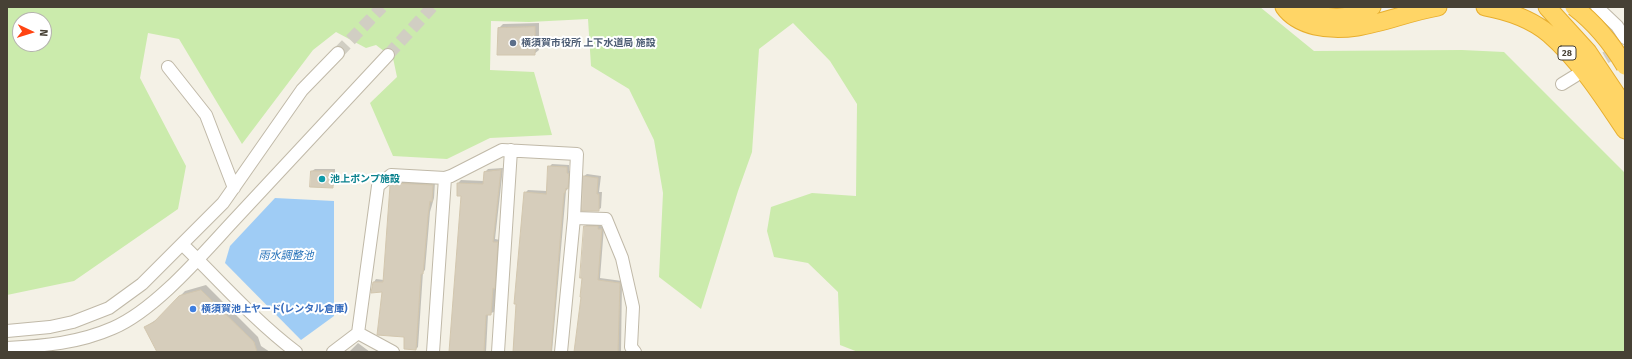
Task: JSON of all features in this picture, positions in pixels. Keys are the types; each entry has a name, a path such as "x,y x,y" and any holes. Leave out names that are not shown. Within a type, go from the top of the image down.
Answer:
{"highway":[{"path":"1284,7 1296,18 1308,24 1341,30 1359,28 1438,7"},
{"path":"1304,7 1310,12 1324,16 1349,17 1372,7"},
{"name":"28","path":"1484,7 1520,17 1548,34 1575,62 1625,130"},
{"path":"1547,7 1588,52 1625,107"},
{"path":"1558,7 1594,47 1625,94"},
{"path":"1574,7 1591,21 1604,36 1625,66"}],"street":[{"path":"1597,7 1617,26 1623,44"},
{"path":"7,332 50,327 73,322 109,308 142,284 182,245 234,188 302,90 338,53"},
{"path":"7,348 68,343 92,337 115,328 134,317 154,301 197,259 388,55"},
{"path":"168,67 206,115 234,188"},
{"path":"1562,84 1575,76"},
{"path":"334,351 358,333 378,186 391,175 445,178 502,150 511,150 577,154 574,218 561,352"},
{"path":"498,352 511,150"},
{"path":"433,352 445,178"},
{"path":"574,218 606,219 622,258 633,307 631,347 635,352"},
{"path":"182,245 254,317 296,352"},
{"path":"358,333 393,352"}],"green space":[{"path":"7,7 1260,7 1314,51 1462,50 1504,52 1625,173 1625,352 858,352 840,345 838,292 808,263 774,257 767,231 771,207 812,193 856,196 857,104 830,61 793,23 759,49 752,152 738,191 701,309 659,277 663,193 654,140 629,89 591,66 588,19 529,22 491,21 490,70 534,72 552,135 490,138 447,159 393,156 370,103 397,77 393,58 376,45 366,48 336,32 313,50 242,144 179,39 148,33 140,78 186,166 178,209 74,281 7,295"}],"water":[{"name":"雨水調整池","path":"275,198 334,201 334,316 301,340 225,263 230,246"}],"building":[{"path":"535,27 535,55 497,55 498,28"},
{"path":"548,166 567,167 567,173 569,174 568,189 566,188 564,193 551,352 513,352 516,304 514,304 524,192 546,194"},
{"path":"501,170 493,242 498,242 495,289 493,288 491,315 486,315 484,352 449,352 461,196 457,196 457,183 483,184 484,172"},
{"name":"池上ポンプ施設","path":"311,171 333,171 333,188 310,187"},
{"path":"583,176 598,178 597,194 599,194 599,211 582,211"},
{"path":"393,183 433,185 432,202 430,201 428,216 423,274 421,274 416,350 404,349 404,337 377,335 382,292 371,293 373,282 383,282 390,186"},
{"path":"584,226 598,226 598,229 602,229 598,280 620,283 618,352 574,352 581,297 582,278 580,278"},
{"name":"横須賀池上ヤード(レンタル倉庫)","path":"201,290 254,342 257,352 157,352 144,327 154,322 179,296"}],"tunnel":[{"path":"338,53 382,7"},
{"path":"388,55 432,7"},
{"path":"1590,67 1620,49"}],"place":[{"name":"横須賀市役所 上下水道局 施設","path":"513,43"},
{"name":"池上ポンプ施設","path":"322,179"},
{"name":"横須賀池上ヤード(レンタル倉庫)","path":"193,309"}]}
